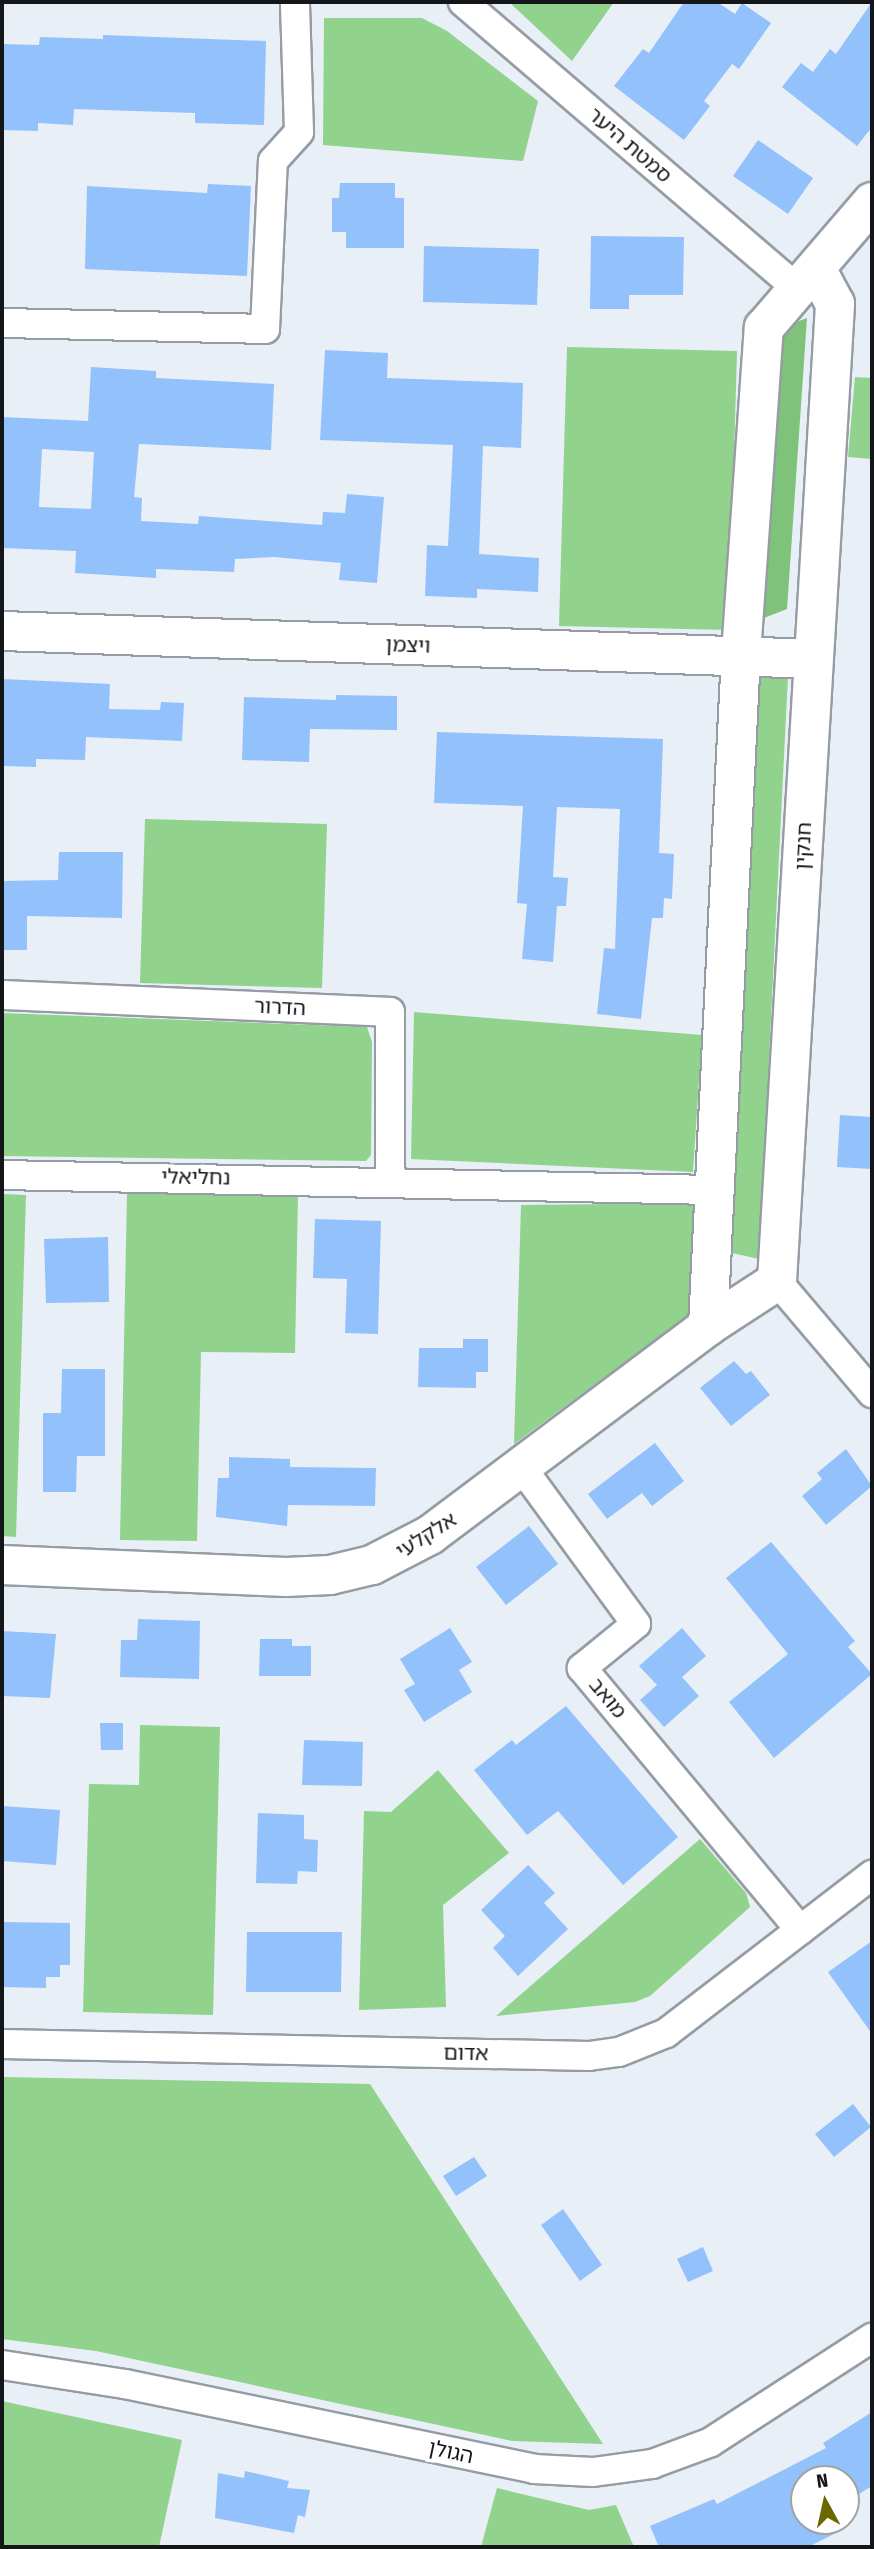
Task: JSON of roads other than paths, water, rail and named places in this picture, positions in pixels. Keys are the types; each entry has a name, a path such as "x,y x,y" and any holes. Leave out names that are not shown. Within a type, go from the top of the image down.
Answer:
{"street":[{"path":"3,323 265,329 273,161 299,132 295,2"},
{"name":"סמטת היער","path":"463,2 807,279"},
{"path":"708,1326 741,654 764,328 872,202"},
{"name":"חנקין","path":"777,1281 835,304 807,279"},
{"name":"ויצמן","path":"2,631 741,654 814,659"},
{"name":"הדרור","path":"2,995 390,1012 390,1180"},
{"name":"נחליאלי","path":"2,1175 390,1180 714,1190"},
{"path":"777,1281 872,1393"},
{"name":"אלקלעי","path":"2,1565 286,1577 344,1573 414,1545 522,1468 708,1326 777,1281"},
{"name":"מואב","path":"522,1468 636,1624 582,1668 800,1930"},
{"name":"אדום","path":"2,2044 600,2056 659,2037 872,1875"},
{"name":"הגולן","path":"2,2365 125,2384 534,2469 593,2473 652,2464 711,2442 872,2338"}]}
